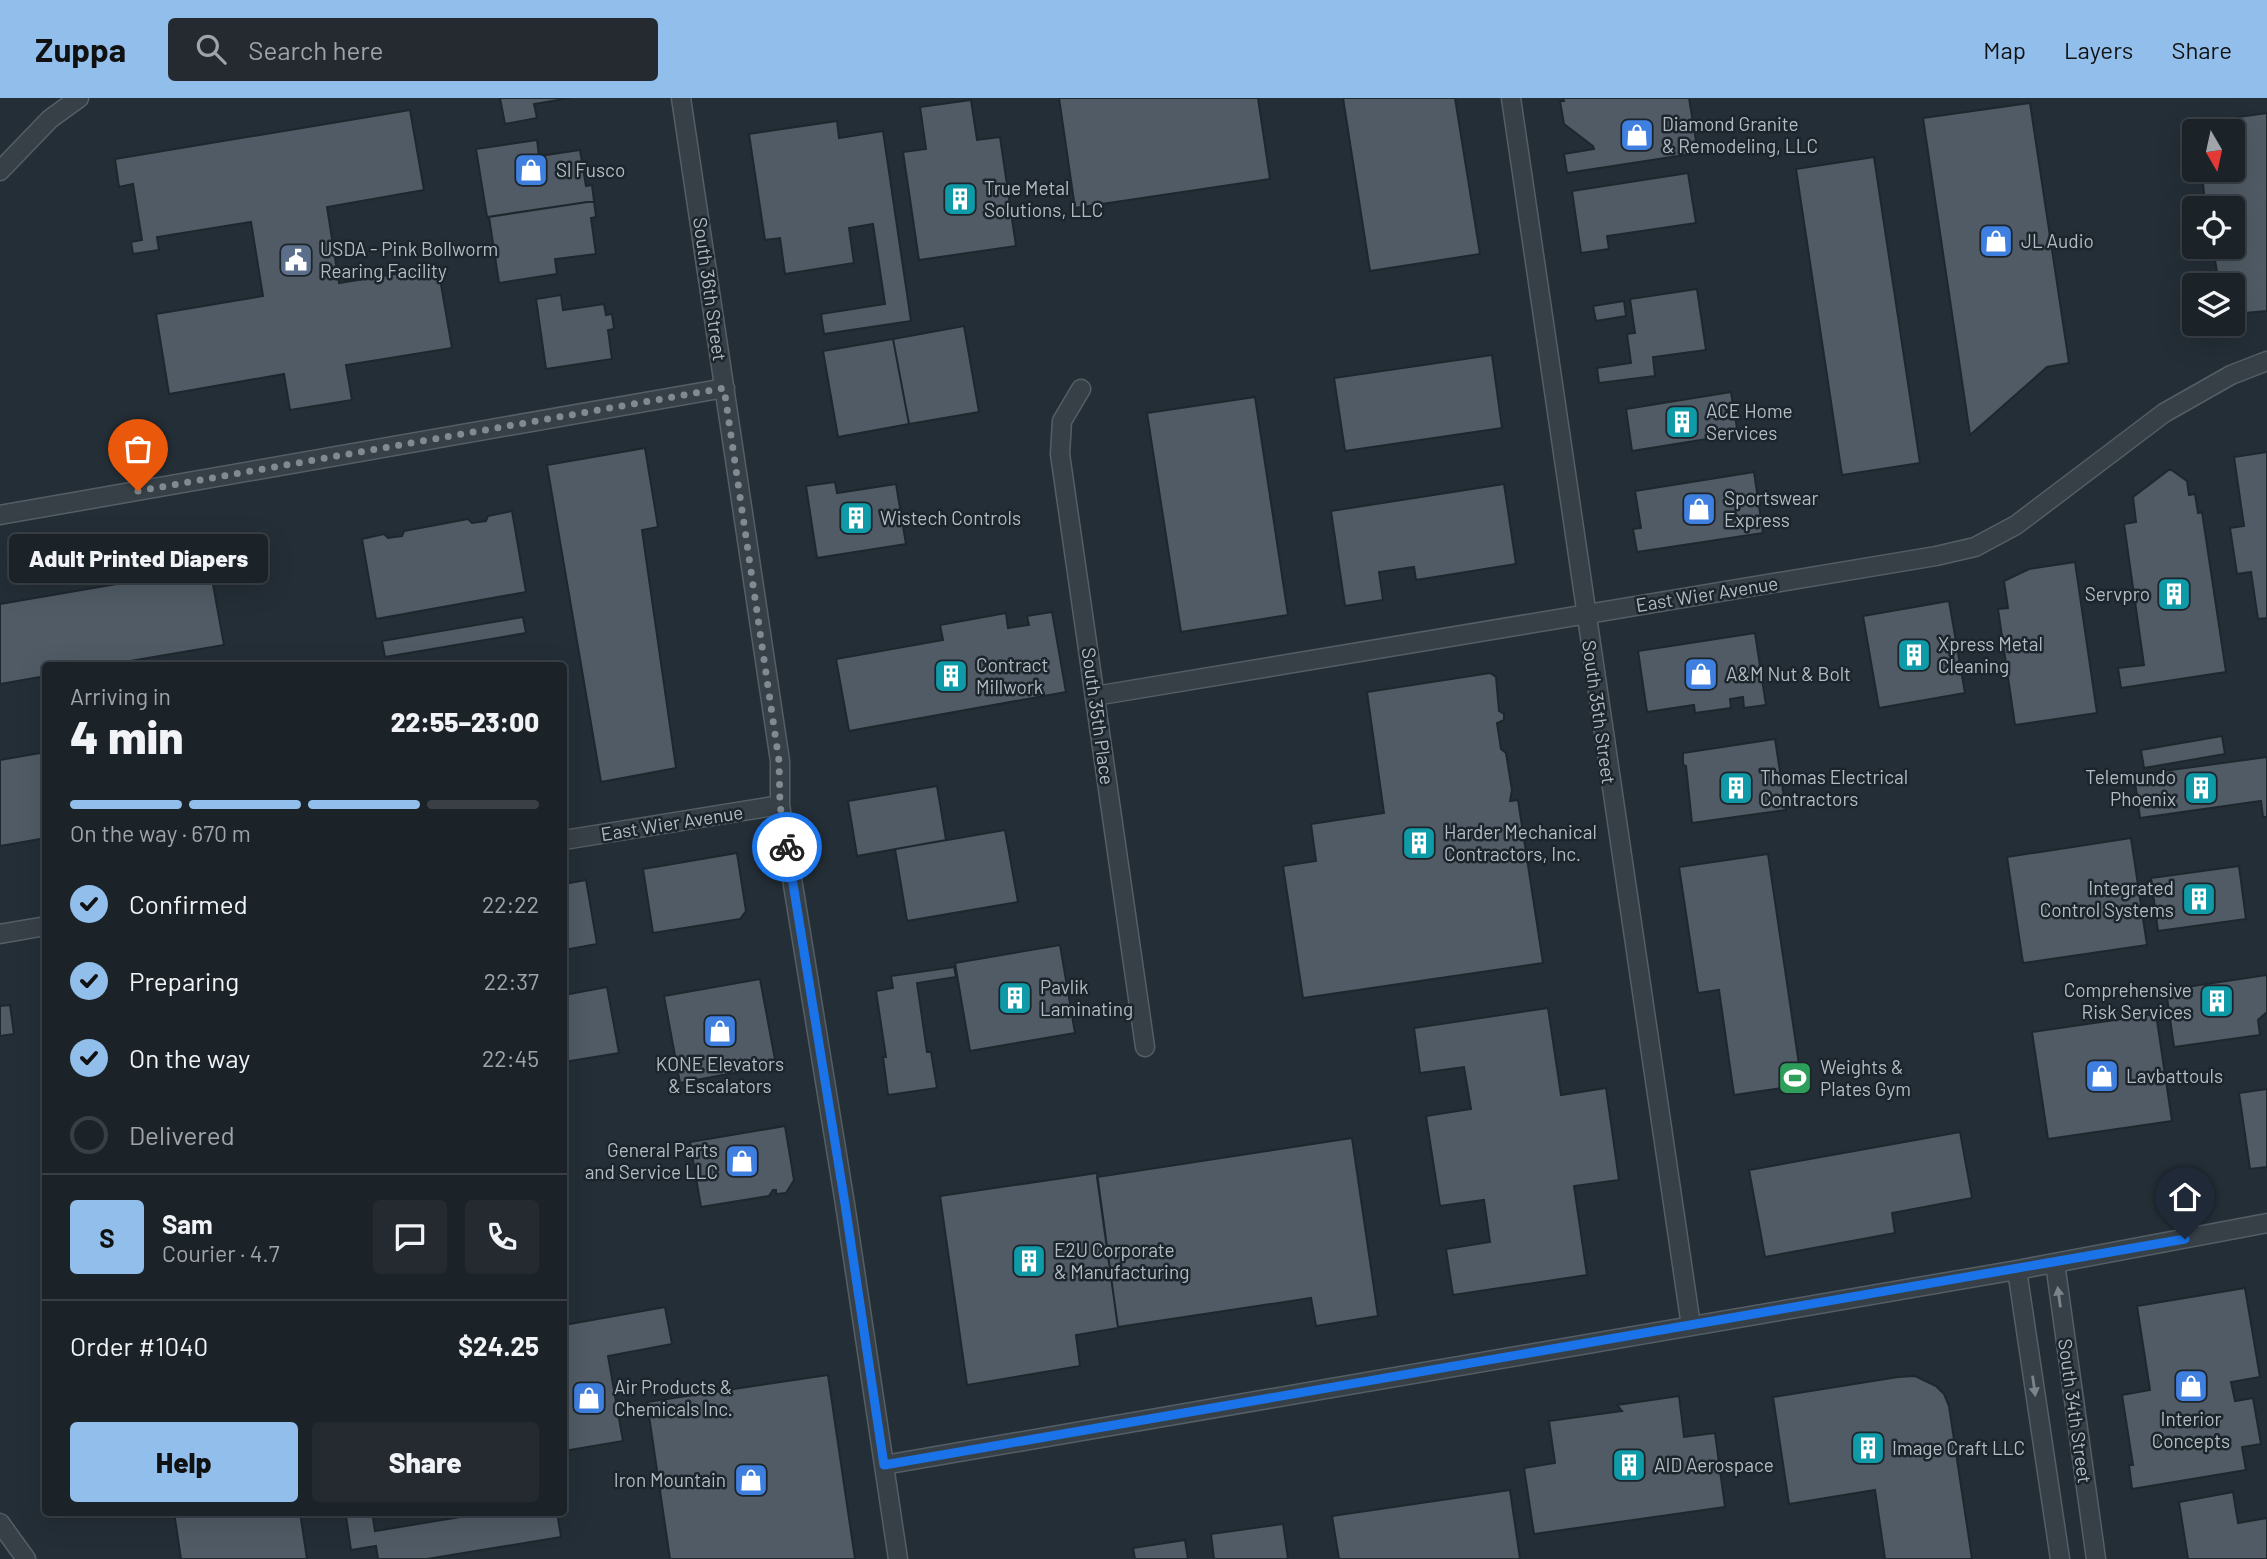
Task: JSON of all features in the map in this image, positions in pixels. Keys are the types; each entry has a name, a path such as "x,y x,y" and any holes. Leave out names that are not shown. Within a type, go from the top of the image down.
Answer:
{"street":[{"path":"0,171 50,118 79,98"},
{"name":"South 36th Street","path":"681,98 779,761 780,805 845,1204 898,1559"},
{"name":"South 35th Street","path":"1511,98 1690,1326"},
{"name":"East Wier Avenue","path":"1095,696 1936,556 1975,547 2024,520 2164,413 2231,374 2267,361"},
{"path":"0,515 724,388"},
{"name":"South 35th Place","path":"1081,388 1062,421 1060,454 1145,1047"},
{"name":"East Wier Avenue","path":"567,840 780,805"},
{"path":"0,934 42,927"},
{"path":"884,1465 2017,1270 2267,1223"},
{"name":"South 34th Street","path":"2055,1263 2096,1559"},
{"name":"South 34th Street","path":"2017,1270 2060,1559"},
{"path":"0,1523 26,1559"}],"building":[{"path":"500,98 570,98 534,104 537,118 505,124"},
{"path":"1059,98 1258,98 1270,179 1075,208"},
{"path":"1343,98 1455,98 1480,254 1370,271"},
{"name":"Diamond Granite & Remodeling, LLC","path":"1563,98 1689,98 1698,153 1567,173 1564,154 1594,149 1564,124 1560,101 1564,101"},
{"name":"True Metal Solutions, LLC","path":"971,100 977,140 1000,137 1016,246 919,260 903,152 926,149 920,107"},
{"name":"JL Audio","path":"2030,103 2069,363 2047,367 1970,435 1923,118"},
{"name":"USDA - Pink Bollworm Rearing Facility","path":"410,110 424,190 327,207 339,283 438,267 452,348 346,365 352,400 290,410 284,374 169,394 156,314 263,296 251,222 157,237 159,250 133,254 131,242 142,240 133,184 119,187 115,159"},
{"path":"2267,113 2267,311 2245,313 2245,273 2217,273 2215,259 2245,259 2245,196 2204,196 2203,182 2245,182 2245,119 2224,119"},
{"path":"837,121 839,138 883,131 911,321 824,334 821,314 885,304 873,224 849,228 854,263 785,274 780,238 765,240 749,134"},
{"name":"Sl Fusco","path":"537,140 539,156 580,150 586,186 592,185 594,201 487,217 476,149"},
{"path":"1874,157 1920,463 1842,475 1796,169"},
{"path":"1688,173 1696,223 1607,236 1609,249 1581,253 1572,191"},
{"path":"594,201 596,217 591,218 596,254 555,259 557,274 499,283 489,217"},
{"path":"1697,289 1706,350 1653,357 1655,376 1599,383 1597,368 1631,363 1627,334 1635,333 1630,299"},
{"path":"561,295 563,310 604,304 606,315 612,314 614,329 608,330 612,359 546,369 536,299"},
{"path":"1624,301 1626,316 1596,321 1593,306"},
{"path":"964,326 979,412 909,424 893,339"},
{"path":"893,339 909,424 838,437 823,351"},
{"path":"1492,355 1502,428 1345,451 1334,378"},
{"name":"ACE Home Services","path":"1731,392 1738,434 1632,451 1626,409"},
{"path":"1255,397 1288,615 1181,632 1147,413"},
{"path":"645,448 658,527 642,530 676,768 601,782 547,465"},
{"path":"2267,452 2267,618 2258,619 2251,572 2237,574 2230,528 2244,526 2234,457"},
{"name":"Servpro","path":"2170,469 2187,481 2189,495 2195,494 2198,513 2202,512 2226,672 2121,688 2118,668 2144,665 2124,524 2136,522 2133,497"},
{"name":"Sportswear Express","path":"1754,472 1763,533 1637,552 1633,529 1641,528 1635,491"},
{"name":"Wistech Controls","path":"835,482 837,493 896,484 906,544 817,558 806,486"},
{"path":"1504,484 1516,564 1416,580 1414,567 1379,572 1383,600 1345,606 1331,511"},
{"path":"512,511 526,592 376,619 362,539 384,534 388,538 402,536 404,531 468,519 472,523 486,521 488,516"},
{"path":"2075,562 2097,713 2015,725 1998,609 2008,608 2004,581 2029,569"},
{"path":"210,568 224,645 125,662 42,662 42,677 0,684 0,604"},
{"name":"Xpress Metal Cleaning","path":"1949,601 1965,693 1879,708 1863,616"},
{"name":"Contract Millwork","path":"1052,612 1066,692 849,731 836,659 943,640 940,625 1006,613 1008,628 1029,625 1027,616"},
{"path":"523,617 526,633 385,657 382,641"},
{"name":"A&M Nut & Bolt","path":"1755,633 1766,705 1744,708 1743,697 1730,699 1731,708 1695,713 1694,705 1647,712 1638,651"},
{"name":"Harder Mechanical Contractors, Inc.","path":"1490,673 1496,677 1499,711 1504,714 1504,720 1497,723 1501,749 1506,753 1512,790 1510,801 1518,800 1543,963 1303,998 1283,866 1316,861 1311,824 1384,813 1367,692"},
{"path":"2222,736 2225,754 2144,768 2141,750"},
{"name":"Thomas Electrical Contractors","path":"1775,739 1786,810 1692,823 1683,753"},
{"path":"42,753 42,839 0,846 0,760"},
{"name":"Telemundo Phoenix","path":"2267,757 2267,817 2263,817 2261,801 2140,818 2134,775"},
{"path":"937,786 946,840 857,856 848,801"},
{"path":"1005,830 1018,902 907,921 895,849"},
{"path":"2131,838 2147,945 2023,963 2007,857"},
{"path":"737,853 746,911 740,919 653,933 643,869"},
{"path":"1768,854 1802,1085 1734,1095 1719,990 1698,993 1679,867"},
{"name":"Integrated Control Systems","path":"2239,866 2246,919 2158,931 2151,878"},
{"path":"586,880 597,944 567,949 567,883"},
{"name":"Pavlik Laminating","path":"1060,945 1075,1033 970,1051 955,963"},
{"path":"954,967 956,977 917,983 927,1052 931,1052 937,1088 888,1095 883,1057 886,1057 876,991 893,988 891,976"},
{"name":"Comprehensive Risk Services","path":"2267,975 2267,1012 2258,1020 2260,1035 2174,1047 2166,990"},
{"name":"KONE Elevators & Escalators","path":"760,979 776,1065 680,1083 664,996"},
{"path":"607,987 619,1053 567,1062 567,994"},
{"path":"10,1005 14,1034 0,1036 0,1006"},
{"path":"1548,1008 1561,1095 1606,1088 1619,1180 1574,1186 1587,1275 1453,1295 1446,1249 1490,1242 1484,1200 1440,1206 1426,1116 1471,1109 1464,1067 1420,1073 1414,1028"},
{"name":"Lavbattouls","path":"2156,1014 2172,1121 2048,1139 2032,1032"},
{"path":"2267,1089 2267,1167 2250,1169 2239,1093"},
{"name":"General Parts and Service LLC","path":"785,1126 794,1180 786,1193 776,1194 776,1190 773,1190 769,1196 701,1207 690,1142"},
{"path":"1960,1132 1972,1198 1892,1213 1895,1233 1765,1257 1749,1170"},
{"path":"1352,1138 1378,1316 1316,1326 1311,1298 1118,1327 1097,1177"},
{"name":"E2U Corporate & Manufacturing","path":"1097,1173 1118,1328 1076,1335 1080,1366 967,1385 940,1196"},
{"name":"Interior Concepts","path":"2245,1288 2260,1377 2231,1382 2235,1401 2253,1398 2261,1444 2242,1447 2246,1470 2132,1489 2129,1465 2133,1465 2122,1395 2150,1390 2137,1306"},
{"name":"Air Products & Chemicals Inc.","path":"665,1307 672,1344 608,1356 623,1441 567,1450 567,1324"},
{"name":"Iron Mountain","path":"828,1375 855,1559 670,1559 647,1402"},
{"name":"Image Craft LLC","path":"1915,1376 1936,1386 1944,1394 1949,1406 1972,1559 1885,1559 1875,1490 1789,1504 1773,1397"},
{"name":"AID Aerospace","path":"1679,1396 1684,1437 1715,1433 1725,1507 1534,1534 1524,1468 1555,1463 1549,1421 1622,1411 1617,1405"},
{"path":"1510,1490 1520,1559 1339,1559 1332,1516"},
{"path":"2233,1492 2238,1523 2267,1518 2267,1559 2188,1559 2179,1502"},
{"path":"175,1516 301,1516 307,1559 181,1559"},
{"path":"346,1516 373,1516 375,1531 467,1516 558,1516 561,1537 427,1559 378,1559 376,1546 351,1550"},
{"path":"1283,1524 1288,1559 1214,1559 1211,1534"},
{"path":"1185,1540 1188,1559 1135,1559 1133,1548"}],"way so far":[{"path":"138,491 724,388 779,761 780,805 787,847"}],"place":[{"name":"Diamond Granite & Remodeling, LLC","path":"1637,135"},
{"name":"Sl Fusco","path":"531,170"},
{"name":"True Metal Solutions, LLC","path":"960,199"},
{"name":"JL Audio","path":"1996,241"},
{"name":"USDA - Pink Bollworm Rearing Facility","path":"296,260"},
{"name":"ACE Home Services","path":"1682,422"},
{"name":"Adult Printed Diapers","path":"138,491"},
{"name":"Sportswear Express","path":"1699,509"},
{"name":"Wistech Controls","path":"856,518"},
{"name":"Servpro","path":"2174,594"},
{"name":"Xpress Metal Cleaning","path":"1914,655"},
{"name":"A&M Nut & Bolt","path":"1701,674"},
{"name":"Contract Millwork","path":"951,676"},
{"name":"Thomas Electrical Contractors","path":"1736,788"},
{"name":"Telemundo Phoenix","path":"2201,788"},
{"name":"Harder Mechanical Contractors, Inc.","path":"1419,843"},
{"name":"Integrated Control Systems","path":"2199,899"},
{"name":"Pavlik Laminating","path":"1015,998"},
{"name":"Comprehensive Risk Services","path":"2217,1001"},
{"name":"KONE Elevators & Escalators","path":"720,1031"},
{"name":"Lavbattouls","path":"2102,1076"},
{"name":"Weights & Plates Gym","path":"1795,1078"},
{"name":"General Parts and Service LLC","path":"742,1161"},
{"name":"E2U Corporate & Manufacturing","path":"1029,1261"},
{"name":"Interior Concepts","path":"2191,1386"},
{"name":"Air Products & Chemicals Inc.","path":"589,1398"},
{"name":"Image Craft LLC","path":"1868,1448"},
{"name":"AID Aerospace","path":"1629,1465"},
{"name":"Iron Mountain","path":"751,1480"}],"route":[{"path":"787,847 884,1465 2185,1239"}]}
